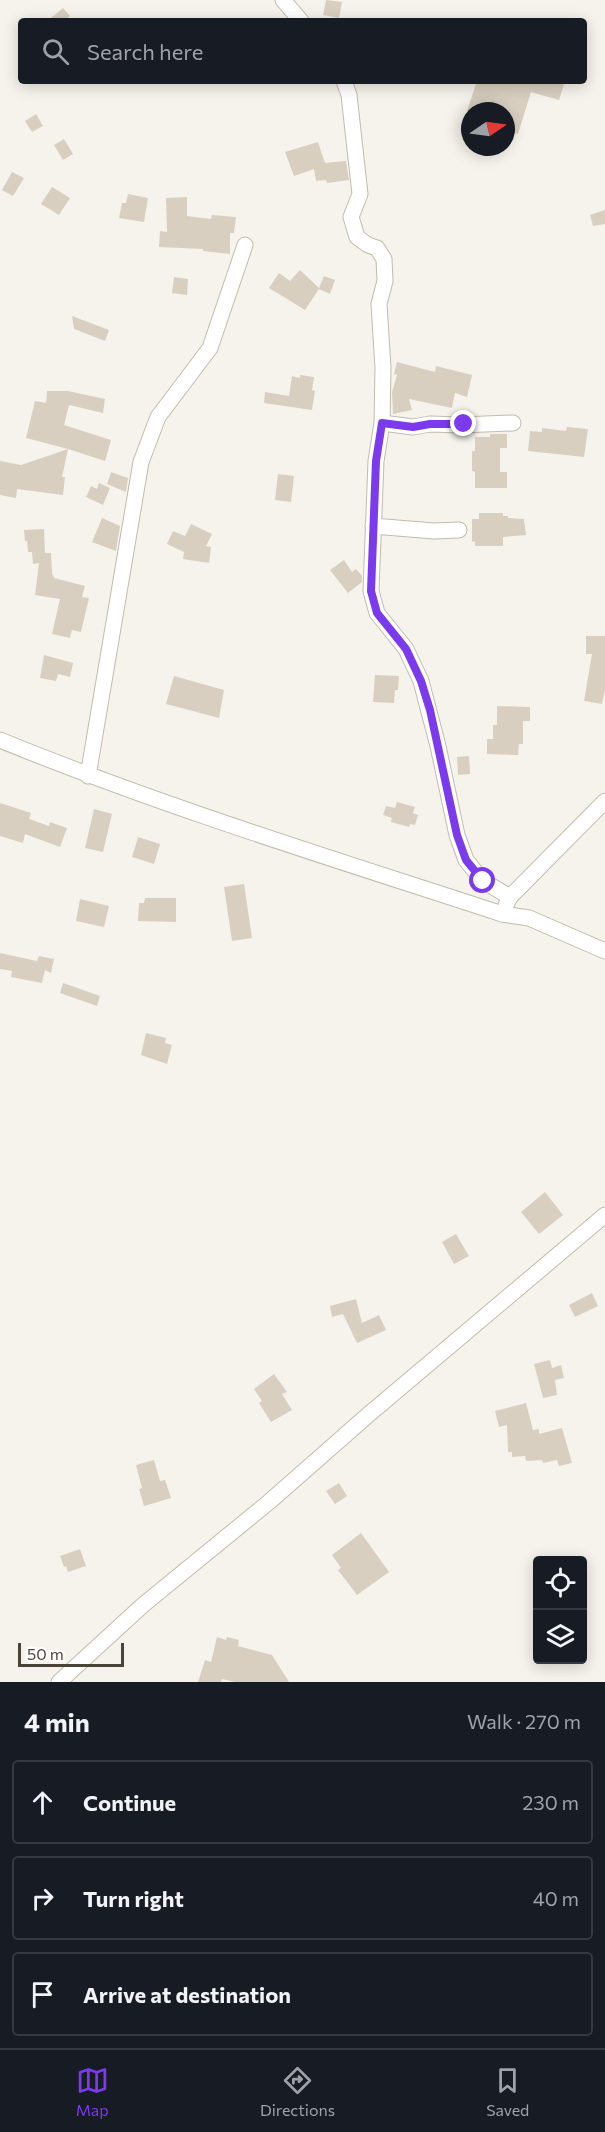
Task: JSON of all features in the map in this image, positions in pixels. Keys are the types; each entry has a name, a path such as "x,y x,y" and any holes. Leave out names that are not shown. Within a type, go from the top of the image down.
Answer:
{"street":[{"path":"283,0 298,18"},
{"path":"345,84 349,95 360,194 351,217 357,237 377,248 384,259 385,281 379,304 384,368 382,423 376,461 371,591 379,616 406,649 421,681 466,860 483,881 510,897"},
{"path":"88,776 141,462 158,417 210,348 245,245"},
{"path":"382,423 413,427 430,424 513,423"},
{"path":"373,526 435,531 459,530"},
{"path":"0,740 88,776 187,811 502,914 529,918 605,951"},
{"path":"502,914 510,897 605,801"},
{"path":"58,1682 143,1605 269,1502 368,1415 605,1215"}],"building":[{"path":"326,0 342,2 339,18 323,15"},
{"path":"63,8 70,16 68,18 51,18"},
{"path":"476,84 564,84 559,100 531,92 518,134 515,133 515,102 470,102"},
{"path":"36,114 43,126 32,132 25,121"},
{"path":"64,139 73,154 63,160 54,145"},
{"path":"318,142 325,163 346,161 349,180 327,183 326,180 316,181 314,169 294,176 285,152"},
{"path":"12,172 24,178 13,196 2,190"},
{"path":"52,187 70,198 59,215 41,204"},
{"path":"128,194 148,198 144,222 119,218 122,203 126,203"},
{"path":"187,197 187,216 211,219 212,215 236,217 234,233 230,233 230,254 203,251 203,249 159,247 160,231 167,232 166,198"},
{"path":"605,210 605,224 593,226 590,215"},
{"path":"300,270 319,288 324,276 335,280 330,294 319,289 305,310 269,288 279,273 290,281"},
{"path":"174,277 188,279 187,295 172,293"},
{"path":"72,316 109,330 105,341 74,329"},
{"path":"397,362 435,372 436,366 472,375 467,397 455,393 452,408 409,399 412,410 393,414 392,392 397,375 394,374"},
{"path":"300,375 314,377 312,390 315,391 312,410 264,403 265,392 289,396 292,376 300,378"},
{"path":"47,391 68,391 105,399 103,413 69,405 64,425 111,440 105,461 26,438 35,401 46,403"},
{"path":"567,427 588,429 584,457 528,451 530,431 542,432 542,428 566,431"},
{"path":"490,434 507,434 507,448 500,448 500,472 507,472 507,488 475,488 472,451 475,451 475,437 490,437"},
{"path":"68,449 62,477 65,477 63,495 17,489 16,498 0,495 0,461 21,465"},
{"path":"111,472 128,478 126,492 107,484"},
{"path":"278,474 294,476 291,502 275,500"},
{"path":"99,483 110,488 103,505 86,497 91,486 97,489"},
{"path":"479,513 503,513 503,516 508,516 508,518 524,519 526,535 503,537 503,546 475,546 475,541 472,542 472,519 479,519"},
{"path":"102,518 120,526 116,551 92,542"},
{"path":"191,524 212,534 206,546 211,547 209,563 183,559 184,552 167,544 173,531 185,536"},
{"path":"44,529 45,553 51,553 54,578 85,586 82,597 89,598 81,632 72,630 70,638 52,634 60,599 35,595 39,563 33,564 32,552 28,552 24,530"},
{"path":"344,560 352,572 356,569 362,576 362,582 348,593 330,570"},
{"path":"586,636 605,636 605,690 602,704 584,701 592,654 586,654"},
{"path":"44,655 73,663 70,677 58,674 56,681 40,678"},
{"path":"375,675 399,676 394,703 373,702"},
{"path":"174,676 224,690 219,718 166,704"},
{"path":"497,706 530,707 530,721 523,721 523,744 519,744 518,755 487,754 487,739 493,739 493,725 497,725"},
{"path":"469,756 470,774 458,775 457,757"},
{"path":"397,802 415,807 413,813 418,815 415,825 410,824 409,827 391,822 392,818 383,815 386,806 395,808"},
{"path":"0,803 31,813 29,819 49,826 50,822 67,828 60,847 25,834 23,843 0,836"},
{"path":"94,809 112,814 103,852 85,848"},
{"path":"138,837 160,844 154,864 132,857"},
{"path":"244,884 252,938 232,941 224,887"},
{"path":"145,898 176,898 176,922 138,921 139,903 144,903"},
{"path":"80,899 109,906 104,927 76,921"},
{"path":"0,953 37,961 39,956 54,959 51,973 45,970 42,983 11,977 12,971 0,969"},
{"path":"63,983 100,996 97,1006 60,993"},
{"path":"146,1033 166,1038 165,1043 172,1045 167,1064 141,1055"},
{"path":"545,1192 563,1215 539,1234 521,1212"},
{"path":"456,1234 469,1256 454,1264 442,1242"},
{"path":"592,1293 598,1306 575,1317 569,1305"},
{"path":"356,1299 362,1323 379,1315 386,1330 357,1343 343,1314 332,1317 330,1306"},
{"path":"550,1360 552,1368 561,1365 564,1378 555,1380 557,1395 543,1398 534,1364"},
{"path":"274,1374 287,1392 282,1394 292,1410 271,1422 259,1403 262,1401 254,1389"},
{"path":"526,1403 533,1430 539,1429 539,1434 562,1428 572,1463 559,1466 557,1460 543,1463 542,1460 526,1461 525,1456 512,1457 512,1452 508,1452 507,1425 499,1427 495,1411"},
{"path":"154,1460 160,1481 165,1480 171,1498 144,1506 136,1465"},
{"path":"339,1483 347,1496 335,1504 326,1491"},
{"path":"361,1533 389,1572 357,1595 338,1570 341,1568 332,1555"},
{"path":"80,1549 86,1566 68,1572 60,1556"},
{"path":"217,1637 239,1640 238,1646 272,1655 289,1682 235,1682 222,1679 221,1682 198,1682 205,1660 211,1662"}],"route":[{"path":"464,424 430,424 413,427 382,423 376,461 371,591 377,613 413,660 430,710 457,835 466,860 483,881"}]}
